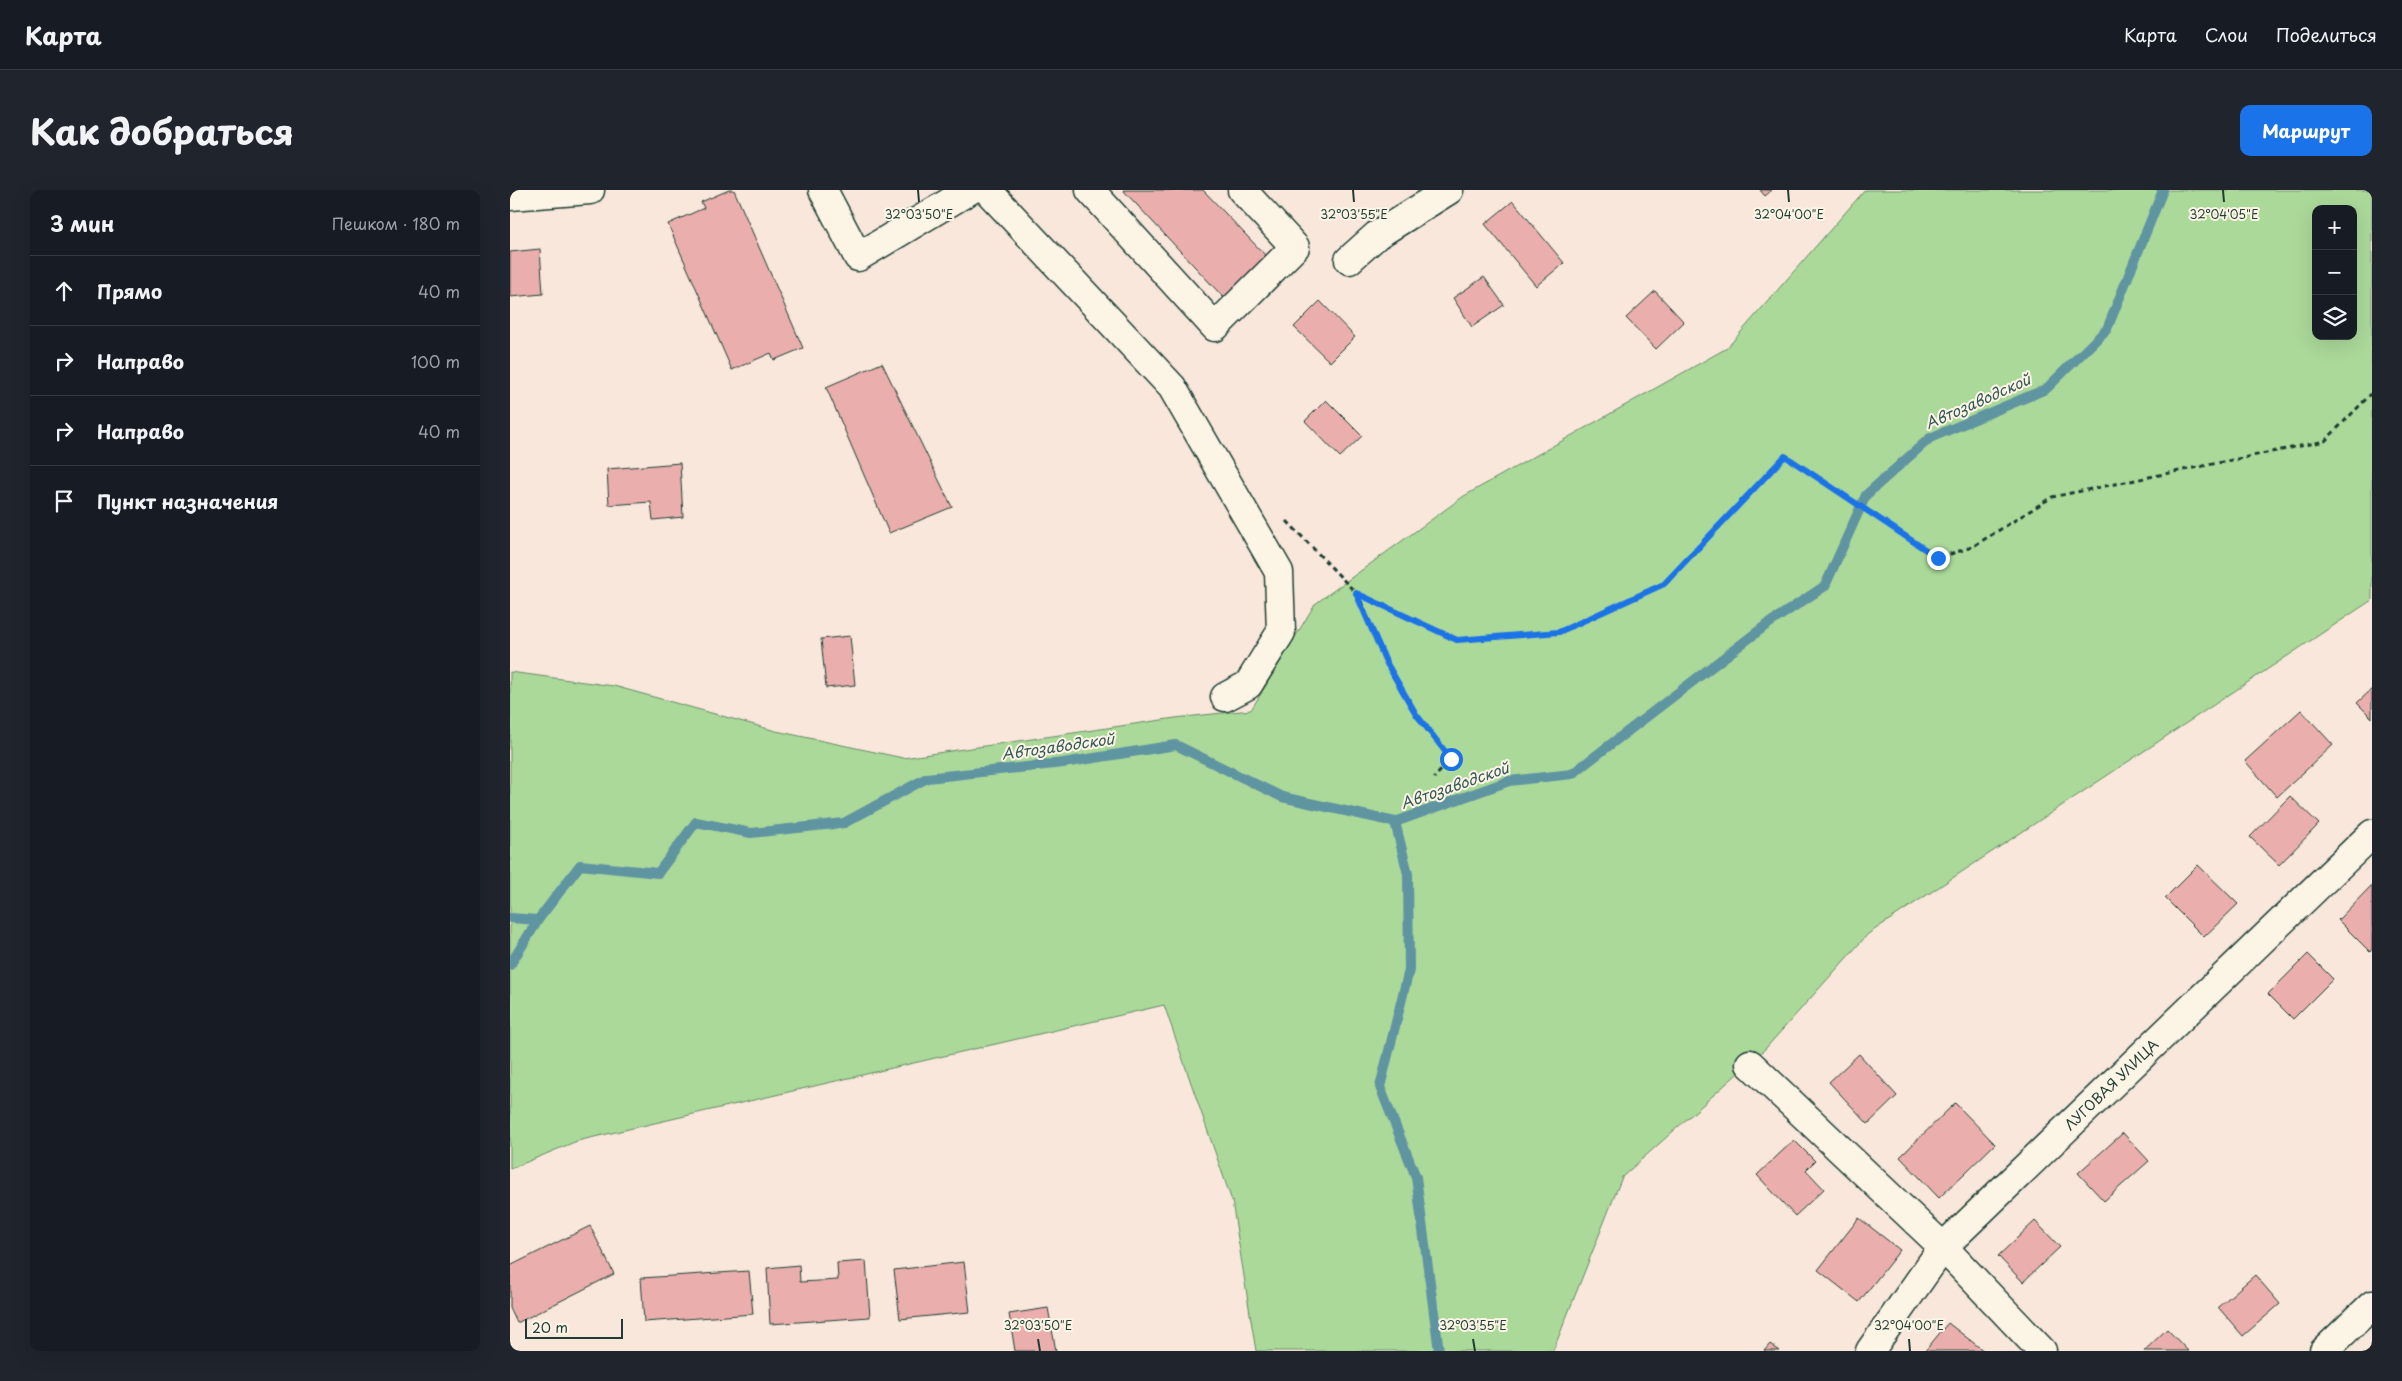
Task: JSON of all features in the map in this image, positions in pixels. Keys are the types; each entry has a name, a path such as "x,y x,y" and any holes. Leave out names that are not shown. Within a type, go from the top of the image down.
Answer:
{"street":[{"path":"510,196 590,190"},
{"path":"823,190 858,256 970,190"},
{"path":"987,190 1172,387 1279,572 1281,632 1248,685 1225,696"},
{"path":"1090,190 1215,327 1295,247 1242,190"},
{"path":"1349,260 1377,235 1449,190"},
{"name":"ЛУГОВАЯ УЛИЦА","path":"1870,1351 1943,1247 2372,834"},
{"path":"1750,1064 1943,1247 2042,1351"},
{"path":"2324,1351 2372,1305"}],"path":[{"path":"1356,593 1457,640 1559,632 1664,584 1785,456 1938,558 1972,547 2052,497 2324,441 2372,393"},
{"path":"1282,516 1356,593 1386,662 1416,714 1451,759 1434,778"}],"green space":[{"path":"1865,190 2372,190 2372,600 1868,934 1765,1049 1622,1177 1553,1351 1256,1351 1232,1201 1164,1005 577,1141 510,1169 510,672 614,686 776,731 903,758 1175,718 1251,710 1315,604 1464,496 1727,348"}],"building":[{"path":"729,190 734,190 803,348 774,360 771,353 732,370 668,224 704,208 701,202"},
{"path":"1123,190 1203,190 1267,257 1224,298"},
{"path":"1760,190 1772,190 1765,196"},
{"path":"1513,201 1564,263 1536,286 1485,224"},
{"path":"540,249 543,294 510,297 510,252"},
{"path":"1484,277 1504,305 1472,327 1453,298"},
{"path":"1655,291 1684,322 1656,349 1626,318"},
{"path":"1320,301 1355,337 1330,362 1294,327"},
{"path":"882,363 952,507 889,533 826,387"},
{"path":"1326,400 1362,436 1340,457 1305,421"},
{"path":"680,463 683,517 653,520 651,502 609,505 607,469"},
{"path":"850,636 855,685 826,688 821,639"},
{"path":"2372,689 2372,718 2357,703"},
{"path":"2301,710 2333,745 2277,797 2245,761"},
{"path":"2290,796 2319,824 2279,865 2250,837"},
{"path":"2198,865 2238,904 2204,937 2165,898"},
{"path":"2372,885 2372,949 2370,952 2338,920"},
{"path":"2308,954 2333,979 2293,1019 2268,994"},
{"path":"1859,1054 1897,1096 1868,1124 1829,1082"},
{"path":"1955,1103 1995,1144 1939,1198 1900,1157"},
{"path":"2123,1133 2149,1161 2104,1201 2078,1173"},
{"path":"1794,1140 1815,1161 1806,1170 1824,1189 1795,1216 1757,1175"},
{"path":"1859,1218 1900,1250 1859,1302 1818,1270"},
{"path":"2035,1221 2060,1247 2023,1282 1998,1256"},
{"path":"590,1226 614,1274 517,1323 510,1308 510,1266"},
{"path":"866,1261 870,1317 770,1324 767,1268 799,1265 800,1282 838,1280 837,1263"},
{"path":"964,1262 970,1312 900,1319 894,1270"},
{"path":"749,1271 753,1314 644,1322 641,1278"},
{"path":"2255,1275 2280,1304 2243,1336 2218,1307"},
{"path":"1048,1308 1056,1351 1015,1351 1009,1314"},
{"path":"1948,1323 1984,1351 1925,1351"},
{"path":"2167,1329 2188,1351 2144,1351"},
{"path":"1770,1344 1780,1351 1764,1351"}],"waterway":[{"name":"Автозаводской","path":"510,918 538,920 580,865 658,873 696,822 751,833 844,823 927,778 1063,763 1176,745 1282,797 1395,822 1509,781 1572,774 1765,626 1825,586 1866,495 1930,438 2046,389 2107,329 2163,190"},
{"path":"1395,822 1408,874 1409,970 1380,1087 1416,1177 1439,1351"},
{"path":"510,965 538,920"}],"route":[{"path":"1451,759 1416,714 1386,662 1356,593 1457,640 1559,632 1664,584 1785,456 1938,558"}]}
